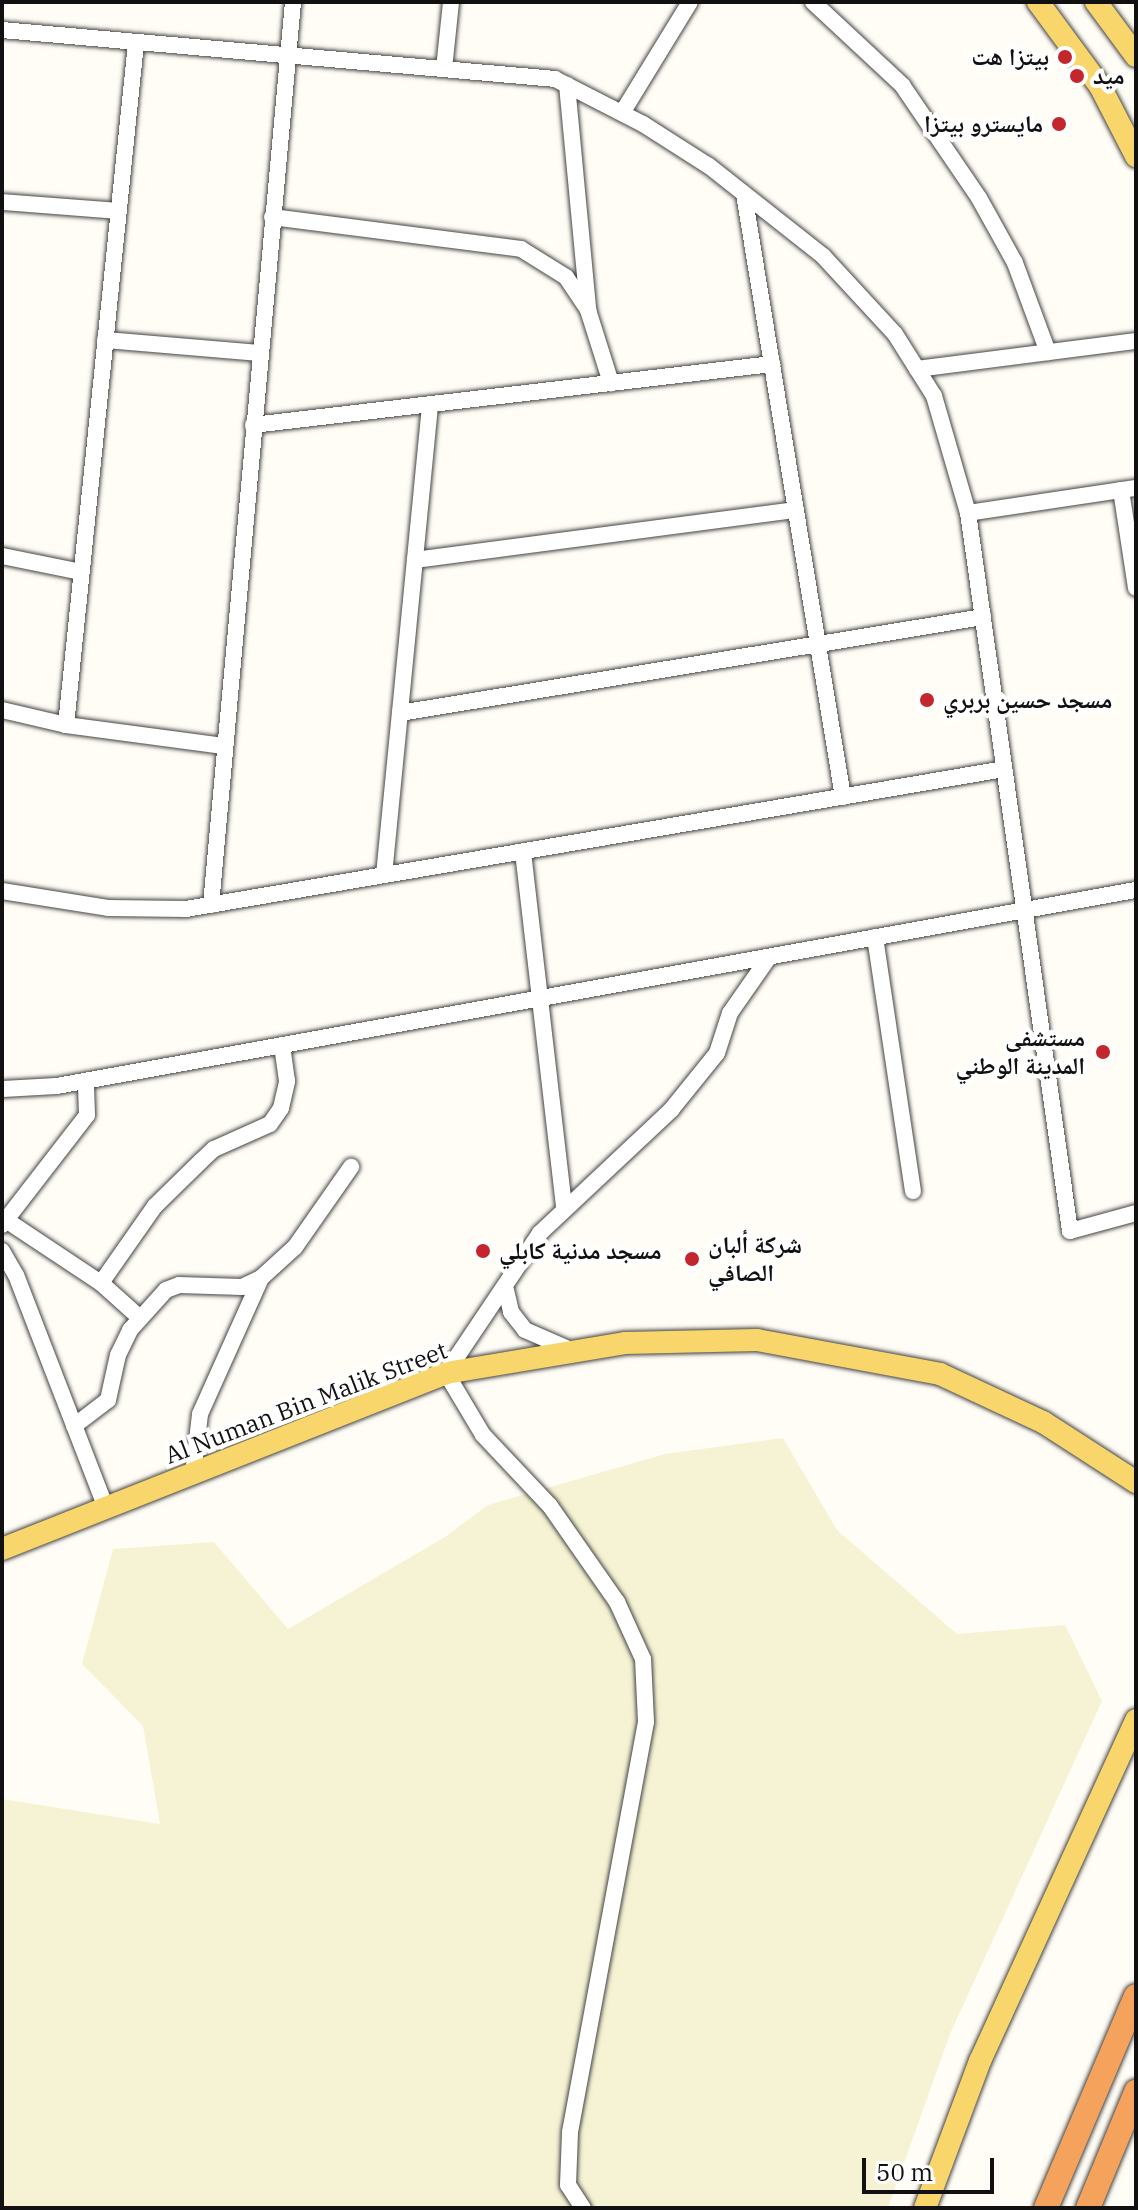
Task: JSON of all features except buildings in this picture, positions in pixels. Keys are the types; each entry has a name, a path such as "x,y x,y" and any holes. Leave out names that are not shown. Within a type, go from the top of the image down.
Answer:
{"highway":[{"path":"1046,2208 1136,1996"},
{"path":"1088,2208 1136,2092"}],"main road":[{"path":"1038,2 1100,86 1136,156"},
{"path":"1096,2 1136,56"},
{"name":"Al Numan Bin Malik Street","path":"2,1549 446,1373 625,1343 757,1340 940,1374 1043,1422 1136,1482"},
{"path":"925,2208 980,2061 1136,1720"}],"street":[{"path":"211,905 293,2"},
{"path":"444,69 451,2"},
{"path":"622,113 690,2"},
{"path":"813,2 902,85 979,198 1015,263 1048,352"},
{"path":"2,30 555,79 622,113 744,194 823,256 895,334 934,396 968,513 1070,1231 1136,1213"},
{"path":"66,725 136,43"},
{"path":"567,85 588,310 611,383"},
{"path":"744,194 843,797"},
{"path":"2,202 118,211"},
{"path":"272,217 521,249 566,277 588,310"},
{"path":"105,340 260,353"},
{"path":"917,369 1136,341"},
{"path":"253,425 772,364"},
{"path":"384,875 430,404"},
{"path":"968,513 1128,489 1136,588"},
{"path":"415,560 796,510"},
{"path":"2,556 81,572"},
{"path":"400,713 983,617"},
{"path":"2,710 66,725 224,746"},
{"path":"2,891 108,908 211,905 1004,769"},
{"path":"523,852 564,1208"},
{"path":"2,1089 86,1081 1136,890"},
{"path":"875,937 913,1191"},
{"path":"583,2208 568,2185 570,2132 646,1722 643,1659 617,1602 550,1506 483,1435 446,1373 506,1290 540,1233 671,1110 717,1053 730,1013 769,957"},
{"path":"101,1283 155,1206 201,1161 214,1149 270,1124 281,1108 287,1081 282,1045"},
{"path":"86,1081 87,1115 4,1223 101,1283 140,1318"},
{"path":"74,1426 108,1400 118,1355 140,1318 166,1290 179,1285 242,1287 261,1278 295,1247 351,1167"},
{"path":"2,1251 106,1508"},
{"path":"193,1474 200,1414 261,1278"},
{"path":"506,1290 511,1312 525,1330 574,1352"}],"shaded area":[{"path":"783,1438 837,1530 957,1634 1065,1625 1102,1701 950,2034 888,2208 2,2208 2,1799 160,1824 143,1726 82,1664 113,1549 214,1542 288,1629 445,1537 488,1505 665,1454"}],"place":[{"name":"بيتزا هت","path":"1065,57"},
{"name":"ميد","path":"1077,76"},
{"name":"مايسترو بيتزا","path":"1059,124"},
{"name":"مسجد حسين بربري","path":"927,700"},
{"name":"مستشفى المدينة الوطني","path":"1103,1052"},
{"name":"مسجد مدنية كابلي","path":"483,1251"},
{"name":"شركة ألبان الصافي","path":"692,1259"}]}
